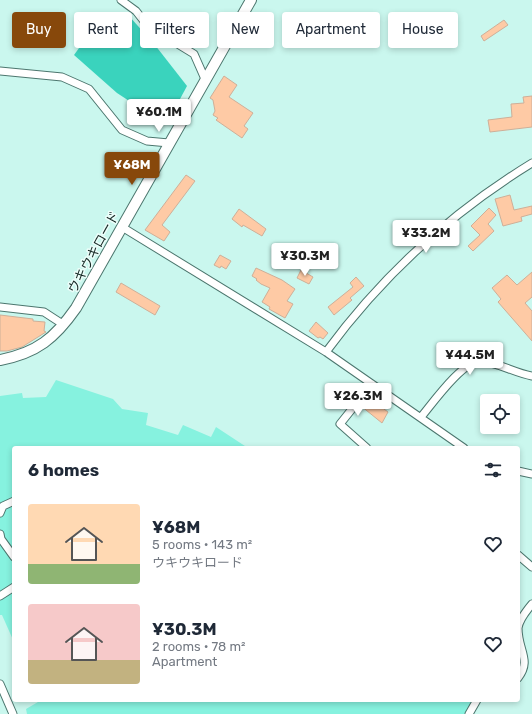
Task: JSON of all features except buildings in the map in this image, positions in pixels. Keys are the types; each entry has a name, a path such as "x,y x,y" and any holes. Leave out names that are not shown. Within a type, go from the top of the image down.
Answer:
{"street":[{"path":"121,0 136,11 151,30 168,34 176,43 194,54 205,79"},
{"name":"ウキウキロード","path":"0,360 25,354 37,348 64,325 76,308 250,0"},
{"path":"0,71 62,77 89,89 122,130 147,142 169,143"},
{"path":"326,352 340,332 375,292 431,236 477,199 532,163"},
{"path":"122,227 326,352 461,446"},
{"path":"0,307 44,312 64,325"},
{"path":"420,417 470,364 480,361 532,376"},
{"path":"366,446 340,424 372,384"},
{"path":"520,471 532,474"},
{"path":"0,513 3,506 12,502"},
{"path":"0,534 1,539 12,554"},
{"path":"520,557 532,567"},
{"path":"0,596 12,588"},
{"path":"520,623 525,612 532,604"},
{"path":"520,635 523,646 530,660 530,665 526,672 520,676"},
{"path":"0,684 13,714"},
{"path":"469,714 476,702"}],"shaded area":[{"path":"132,19 140,28 140,48 157,48 187,86 166,125 117,93 74,55 79,48 132,48"},
{"path":"56,380 113,399 122,409 148,413 146,425 178,435 183,425 211,437 216,427 245,446 12,446 12,638 2,615 0,615 0,396 22,393 23,398 46,397"},
{"path":"38,702 473,702 466,714 27,714 26,709"}]}
